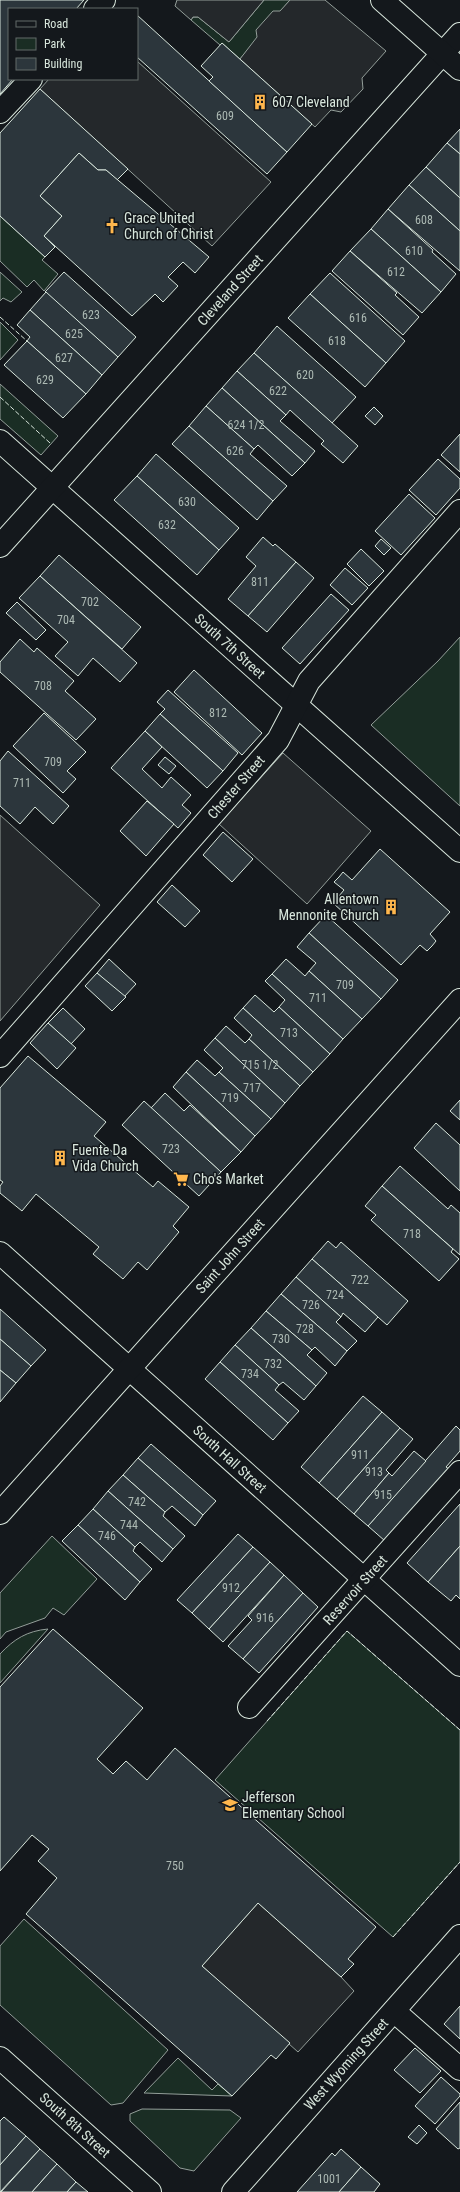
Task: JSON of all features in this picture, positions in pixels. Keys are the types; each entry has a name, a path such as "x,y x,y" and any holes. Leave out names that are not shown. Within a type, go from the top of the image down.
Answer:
{"street":[{"path":"96,8 104,0"},
{"path":"382,0 460,69"},
{"name":"Cleveland Street","path":"0,546 460,34"},
{"path":"0,112 30,80"},
{"name":"South 7th Street","path":"0,441 460,851"},
{"name":"Chester Street","path":"0,1056 278,740 309,681 460,511"},
{"name":"Saint John Street","path":"0,1513 460,1000"},
{"name":"South Hall Street","path":"0,1253 460,1665"},
{"name":"Reservoir Street","path":"250,1707 460,1472"},
{"name":"West Wyoming Street","path":"233,2192 460,1936"},
{"path":"394,2011 460,2069"},
{"name":"South 8th Street","path":"0,2058 150,2192"}],"green space":[{"path":"264,0 290,0 240,59 222,43 220,45 191,20 193,17 198,17 229,42"},
{"path":"0,216 45,257 42,260 58,274 44,291 34,280 27,287 0,261"},
{"path":"0,272 22,292 11,302 3,298 0,301"},
{"path":"0,322 18,340 0,360"},
{"path":"0,384 58,436 41,455 0,419"},
{"path":"460,637 460,806 371,725 438,661"},
{"path":"52,1536 97,1579 64,1615 53,1608 45,1618 6,1632 0,1639 0,1593"},
{"path":"48,1629 0,1683 0,1654 10,1644 21,1637 40,1630"},
{"path":"347,1631 460,1730 460,1862 393,1937 215,1780"},
{"path":"24,1919 168,2050 123,2103 111,2105 0,2005 0,1946"},
{"path":"178,2058 212,2090 218,2084 232,2096 144,2093"},
{"path":"142,2109 230,2110 241,2118 194,2171 180,2168 130,2121 130,2114"}],"shaded area":[{"path":"177,0 264,0 229,42 198,17 193,17 191,20 175,6"},
{"path":"290,0 325,0 386,51 362,78 363,89 341,112 331,110 315,127 240,59 257,37 256,30 273,11 280,11"},
{"path":"138,62 271,182 212,246 40,89 48,80 138,80"},
{"path":"283,753 371,831 307,904 219,824"},
{"path":"0,815 100,905 0,1021"},
{"path":"258,1903 341,1977 354,1991 298,2052 202,1966"}],"building":[{"path":"0,0 84,0 77,8 8,8 8,80 12,80 0,94"},
{"path":"138,16 287,152 267,174 138,58"},
{"name":"607 Cleveland","path":"222,43 312,124 287,152 209,81 213,77 201,66"},
{"path":"40,89 128,169 117,180 106,170 98,170 79,153 40,196 62,216 44,236 55,247 45,257 0,216 0,133"},
{"path":"460,129 460,154 447,143"},
{"path":"447,143 460,154 460,198 426,167"},
{"name":"Grace United Church of Christ","path":"79,153 98,170 106,170 209,257 195,273 183,262 168,277 178,286 163,302 155,294 132,316 44,236 62,216 40,196"},
{"path":"426,167 460,198 460,231 409,185"},
{"path":"409,185 460,231 460,271 388,209"},
{"path":"388,209 433,250 432,252 456,274 441,292 371,229"},
{"path":"371,229 441,292 422,313 350,251"},
{"path":"350,251 397,293 395,295 419,317 403,335 332,271"},
{"path":"64,272 136,337 118,357 45,292"},
{"path":"330,273 405,341 386,363 310,294"},
{"path":"46,292 118,357 102,375 30,310"},
{"path":"310,294 386,363 365,387 288,318"},
{"path":"30,310 102,375 86,394 27,341 30,337 17,325"},
{"path":"277,326 356,397 332,423 254,353"},
{"path":"27,341 86,394 63,418 4,365"},
{"path":"254,353 358,446 343,463 321,444 324,441 290,410 286,415 237,371"},
{"path":"237,371 286,415 280,421 315,451 305,463 222,388"},
{"path":"222,388 305,463 292,476 258,445 254,449 206,406"},
{"path":"206,406 254,449 250,454 287,486 273,501 189,426"},
{"path":"374,407 383,416 375,425 365,416"},
{"path":"189,426 273,501 257,520 172,444"},
{"path":"460,434 460,472 441,455"},
{"path":"156,454 239,528 219,550 137,476"},
{"path":"438,459 460,479 460,488 436,515 409,490"},
{"path":"137,476 219,550 197,575 114,500"},
{"path":"409,494 435,518 401,555 375,531"},
{"path":"263,537 273,546 275,544 296,562 248,616 228,599 256,566 246,557"},
{"path":"381,539 391,548 384,555 375,546"},
{"path":"361,549 384,571 369,586 347,564"},
{"path":"59,555 141,627 122,649 40,576"},
{"path":"296,562 314,578 267,632 248,616"},
{"path":"345,568 368,588 352,605 330,585"},
{"path":"40,576 137,663 120,682 93,658 78,676 55,656 68,642 19,598"},
{"path":"331,594 349,610 300,664 282,648"},
{"path":"17,602 46,630 36,640 6,613"},
{"path":"20,639 34,652 37,648 74,681 65,691 96,719 76,740 0,672 0,662"},
{"path":"194,670 262,733 242,755 174,692"},
{"path":"168,690 238,753 223,771 160,714 165,709 157,702"},
{"path":"44,713 86,752 67,771 76,779 63,793 13,746"},
{"path":"160,714 223,771 207,788 145,731"},
{"path":"145,731 162,747 142,769 162,788 171,777 191,795 182,805 191,813 178,828 111,768"},
{"path":"8,751 69,806 53,824 35,807 20,824 0,806 0,761"},
{"path":"165,757 176,766 169,774 158,765"},
{"path":"147,801 174,824 146,856 120,831"},
{"path":"223,832 253,859 232,882 203,855"},
{"name":"Allentown Mennonite Church","path":"380,849 450,912 430,934 436,941 432,946 427,951 420,945 401,965 333,903 344,890 334,882 343,872 352,880"},
{"path":"172,885 200,911 185,927 157,902"},
{"path":"326,915 398,980 381,999 309,933"},
{"path":"309,933 381,999 362,1019 309,971 316,963 297,947"},
{"path":"109,959 136,984 124,997 97,973"},
{"path":"286,959 305,976 309,971 362,1019 343,1039 272,974"},
{"path":"97,973 126,997 112,1011 85,986"},
{"path":"272,974 343,1039 330,1054 279,1007 285,1000 265,981"},
{"path":"255,995 274,1012 279,1007 330,1054 313,1072 243,1008"},
{"path":"63,1008 85,1029 71,1044 48,1023"},
{"path":"243,1008 313,1072 300,1086 249,1039 252,1035 234,1018"},
{"path":"48,1023 76,1048 57,1069 30,1043"},
{"path":"226,1026 245,1043 249,1039 300,1086 285,1103 215,1038"},
{"path":"215,1038 285,1103 271,1119 219,1072 223,1068 204,1050"},
{"name":"Fuente Da Vida Church","path":"28,1056 106,1122 94,1136 153,1187 158,1181 189,1207 173,1226 179,1232 147,1270 138,1262 123,1279 93,1254 99,1247 36,1194 22,1211 0,1193 0,1186 3,1182 0,1180 0,1088"},
{"path":"197,1060 215,1076 219,1072 271,1119 255,1136 186,1072"},
{"path":"186,1072 255,1136 241,1152 173,1087"},
{"path":"165,1093 184,1111 190,1105 241,1152 221,1172 151,1108"},
{"path":"460,1100 460,1120 450,1111"},
{"path":"144,1101 221,1172 199,1196 122,1125"},
{"path":"436,1123 460,1145 460,1191 414,1148"},
{"path":"400,1166 448,1209 451,1205 460,1213 460,1255 382,1186"},
{"path":"382,1186 453,1249 451,1252 459,1259 439,1281 371,1220 376,1215 365,1206"},
{"path":"328,1241 336,1248 341,1242 408,1301 387,1325 312,1259"},
{"path":"312,1259 378,1317 365,1332 343,1313 341,1317 296,1277"},
{"path":"296,1277 341,1317 336,1322 357,1341 347,1351 281,1294"},
{"path":"281,1294 347,1351 335,1366 315,1347 312,1350 266,1311"},
{"path":"0,1309 46,1350 31,1366 0,1339"},
{"path":"266,1311 312,1350 307,1355 327,1373 316,1386 251,1328"},
{"path":"251,1328 316,1386 304,1400 283,1382 279,1385 235,1345"},
{"path":"0,1339 31,1366 16,1383 0,1370"},
{"path":"235,1345 279,1385 275,1390 299,1411 288,1423 220,1362"},
{"path":"220,1362 288,1423 273,1440 205,1379"},
{"path":"0,1370 16,1383 0,1402"},
{"path":"363,1396 382,1412 319,1483 301,1467"},
{"path":"382,1412 400,1428 337,1499 319,1483"},
{"path":"456,1426 460,1430 460,1451 446,1467 449,1469 385,1541 368,1526"},
{"path":"400,1428 413,1439 386,1470 389,1473 354,1514 337,1499"},
{"path":"151,1444 216,1501 203,1515 138,1458"},
{"path":"414,1451 426,1461 368,1526 354,1514 389,1473 392,1476"},
{"path":"138,1458 203,1515 195,1526 172,1506 165,1512 123,1475"},
{"path":"123,1475 165,1512 163,1516 185,1536 173,1549 108,1491"},
{"path":"108,1491 173,1549 162,1562 140,1542 135,1547 93,1509"},
{"path":"460,1504 460,1546 428,1582 407,1563"},
{"path":"93,1509 135,1547 133,1551 152,1569 140,1582 78,1525"},
{"path":"78,1525 140,1582 125,1600 62,1541"},
{"path":"238,1534 253,1547 192,1613 177,1600"},
{"path":"460,1546 460,1599 456,1595 451,1601 428,1582"},
{"path":"253,1547 270,1562 209,1629 192,1613"},
{"path":"270,1562 284,1575 223,1642 209,1629"},
{"path":"284,1575 303,1593 243,1659 228,1646 252,1620 248,1616"},
{"path":"303,1593 318,1607 259,1673 243,1659"},
{"path":"53,1629 143,1708 97,1759 113,1774 126,1761 147,1780 175,1748 376,1927 348,1959 354,1964 341,1977 258,1903 202,1966 290,2043 276,2059 271,2055 232,2096 26,1914 57,1878 38,1861 49,1849 32,1835 0,1871 0,1687"},
{"path":"460,2006 460,2039 444,2024"},
{"path":"415,2048 441,2071 420,2093 394,2070"},
{"path":"441,2077 460,2094 460,2096 435,2124 415,2106"},
{"path":"460,2102 460,2148 458,2149 436,2129"},
{"path":"4,2117 26,2136 0,2165 0,2121"},
{"path":"419,2125 427,2133 417,2144 408,2137"},
{"path":"26,2136 40,2149 0,2192 0,2165"},
{"path":"40,2149 57,2164 32,2192 1,2192"},
{"path":"341,2149 361,2167 339,2192 297,2192 332,2153 335,2156"},
{"path":"57,2164 76,2182 67,2192 32,2192"},
{"path":"361,2167 380,2184 374,2192 339,2192"},
{"path":"76,2182 88,2192 67,2192"}],"fence":[{"path":"0,317 27,341"},
{"path":"0,397 50,443"},
{"path":"267,1721 347,1631 460,1730"},
{"path":"393,1937 460,1862"}],"place":[{"name":"607 Cleveland","path":"260,102"},
{"name":"Grace United Church of Christ","path":"112,226"},
{"name":"Allentown Mennonite Church","path":"391,907"},
{"name":"Fuente Da Vida Church","path":"60,1158"},
{"name":"Cho's Market","path":"181,1179"},
{"name":"Jefferson Elementary School","path":"230,1805"}]}
